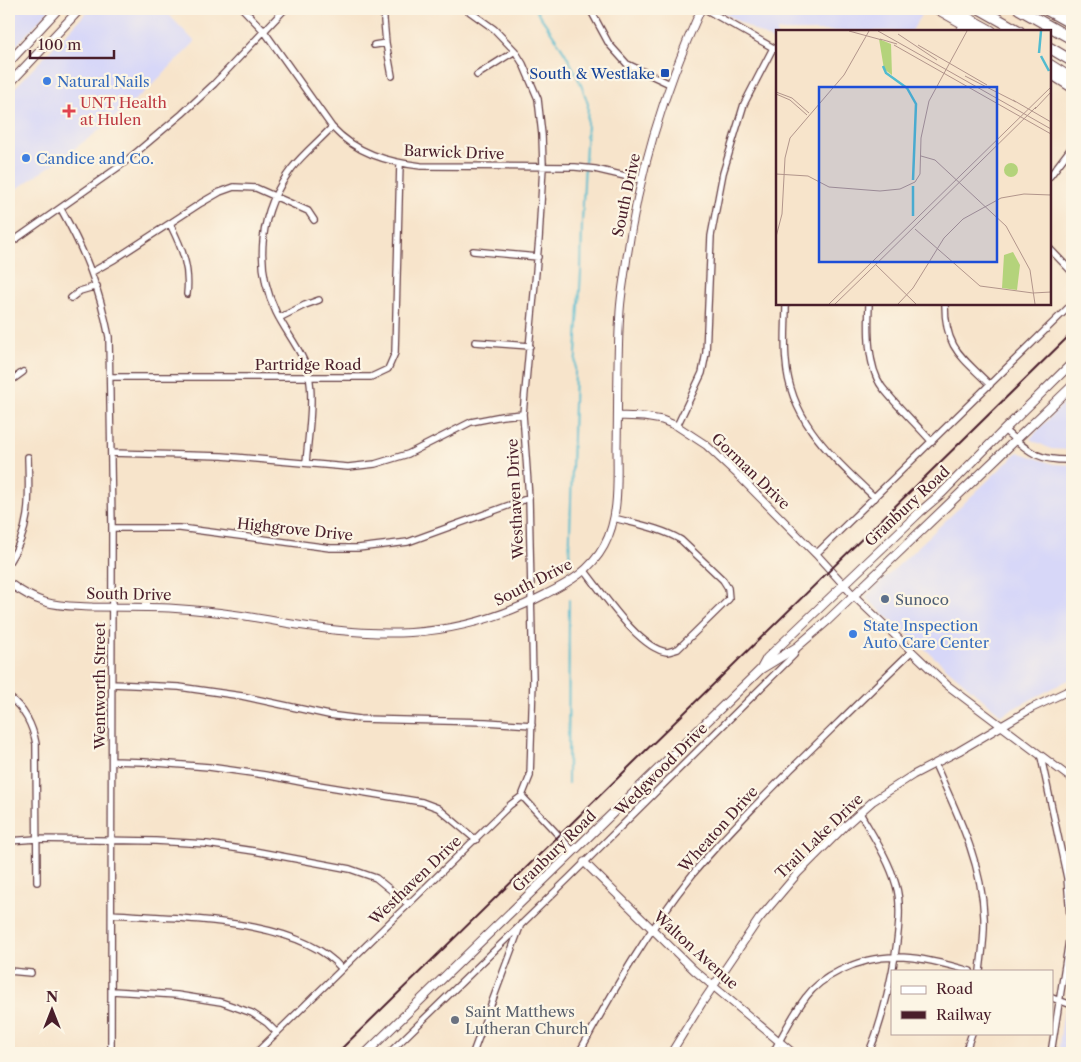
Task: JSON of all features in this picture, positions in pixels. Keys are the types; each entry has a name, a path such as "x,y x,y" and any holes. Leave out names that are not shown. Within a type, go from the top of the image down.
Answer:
{"highway":[{"path":"950,9 989,30"},
{"path":"980,9 1017,30"},
{"path":"1019,9 1072,39"},
{"path":"1045,9 1072,24"},
{"path":"1051,49 1072,61"},
{"path":"1051,65 1072,80"}],"main road":[{"path":"19,74 9,63 58,9"},
{"path":"9,84 80,9"},
{"path":"936,9 961,28"},
{"path":"1064,9 1072,14"},
{"path":"1051,75 1072,88"},
{"name":"Granbury Road","path":"761,669 767,658 942,493 1072,363"},
{"name":"Granbury Road","path":"366,1053 761,669 797,647 854,596 1072,386"},
{"path":"797,647 800,634 816,618 824,604"}],"street":[{"name":"Barwick Drive","path":"243,9 264,31 332,127 341,137 368,154 400,163 421,166 575,167 595,169 642,180"},
{"path":"9,244 120,166 182,114 214,84 285,9"},
{"path":"383,9 386,43 392,76"},
{"name":"Westhaven Drive","path":"256,1053 510,805 522,796 530,776 532,602 529,498 523,414 538,257 543,166 542,135 538,99 533,82 515,52 494,29 466,9"},
{"path":"590,9 609,44 627,64 670,84"},
{"name":"South Drive","path":"10,586 47,603 67,606 172,608 207,611 323,630 390,634 437,630 493,617 532,602 585,571 604,547 614,518 617,488 620,308 634,215 652,142 670,84 701,9"},
{"path":"677,426 702,373 706,353 711,236 722,174 744,104 775,49 705,9"},
{"path":"374,45 386,43"},
{"path":"477,75 515,52"},
{"path":"306,463 310,413 309,377 301,356 272,304 262,256 265,225 274,196 299,160 332,127"},
{"path":"1051,175 1072,147"},
{"name":"Partridge Road","path":"110,378 371,376 388,369 393,362 395,353 400,163"},
{"path":"92,272 201,203 234,186 256,188 308,212 314,220"},
{"name":"Wentworth Street","path":"61,209 81,245 92,272 109,337 112,528 112,1053"},
{"path":"170,224 180,245 188,271 187,294"},
{"path":"472,251 538,257"},
{"path":"1051,251 1072,272"},
{"path":"71,298 80,291 97,286"},
{"path":"279,318 319,300"},
{"path":"816,554 1072,304"},
{"path":"786,305 786,362 794,400 803,419 820,442 875,498"},
{"path":"869,305 870,349 872,362 881,386 932,442"},
{"path":"945,305 946,328 953,345 990,385"},
{"path":"475,342 530,346"},
{"path":"9,380 23,372"},
{"path":"111,453 222,456 348,467 383,462 408,454 471,422 523,414"},
{"name":"Gorman Drive","path":"618,416 662,420 677,426 706,445 816,554 854,596 947,685 1072,779"},
{"path":"1004,430 1032,454 1042,458 1072,460"},
{"path":"9,562 18,548 26,528 28,457"},
{"name":"Highgrove Drive","path":"112,528 180,528 330,548 358,548 408,542 529,498"},
{"path":"585,571 638,636 668,652 678,649 727,603 729,599 728,588 723,580 681,540 655,529 614,518"},
{"name":"Wedgwood Drive","path":"389,1053 794,655 797,647"},
{"name":"Wheaton Drive","path":"579,1053 613,991 652,930 691,876 760,800 912,651"},
{"path":"112,684 179,687 242,696 329,715 360,719 532,725"},
{"name":"Trail Lake Drive","path":"671,1053 713,985 759,918 779,894 860,812 914,775 1032,708 1072,689"},
{"path":"9,697 24,714 34,733 37,882"},
{"path":"1041,757 1067,878 1070,912 1070,945 1055,999 1054,1012"},
{"path":"112,762 144,762 209,767 422,802 438,808 476,840"},
{"path":"935,764 961,821 977,868 984,917 980,970"},
{"path":"522,796 573,851"},
{"path":"860,812 896,884 900,914 892,970"},
{"path":"9,842 36,839 112,840 207,844 254,851 350,870 376,878 408,904"},
{"name":"Walton Avenue","path":"584,862 694,970 793,1053"},
{"path":"112,914 209,921 269,931 305,942 323,951 342,969"},
{"path":"473,1053 522,922"},
{"path":"773,1053 806,996 817,985 833,974 864,960 904,956 930,960 966,970"},
{"path":"9,971 31,973"},
{"path":"868,1053 885,1004 891,973"},
{"path":"112,990 177,995 221,1002 252,1013 267,1023 277,1033"},
{"path":"1055,999 1072,1005"},
{"path":"965,1053 972,1034"},
{"path":"1051,1053 1052,1034"}],"shaded area":[{"path":"9,9 50,9 9,53"},
{"path":"90,9 174,9 169,15 195,42 151,86 101,129 9,194 9,94"},
{"path":"717,9 924,9 913,30 776,30 776,42"},
{"path":"1072,394 1072,450 1051,449 1030,439"},
{"path":"1018,452 1053,464 1072,465 1072,678 1001,715 865,597"},
{"path":"1064,1010 1072,1013 1072,1053 1058,1053"}],"waterway":[{"path":"535,9 559,43 572,66 588,104 575,371 569,566"},
{"path":"568,784 569,600"}],"railway":[{"path":"337,1053 1072,333"}],"place":[{"name":"South & Westlake","path":"665,73"},
{"name":"Natural Nails","path":"47,81"},
{"name":"UNT Health at Hulen","path":"69,111"},
{"name":"Candice and Co.","path":"26,158"},
{"name":"Sunoco","path":"885,599"},
{"name":"State Inspection Auto Care Center","path":"853,634"},
{"name":"Saint Matthews Lutheran Church","path":"455,1020"}]}
